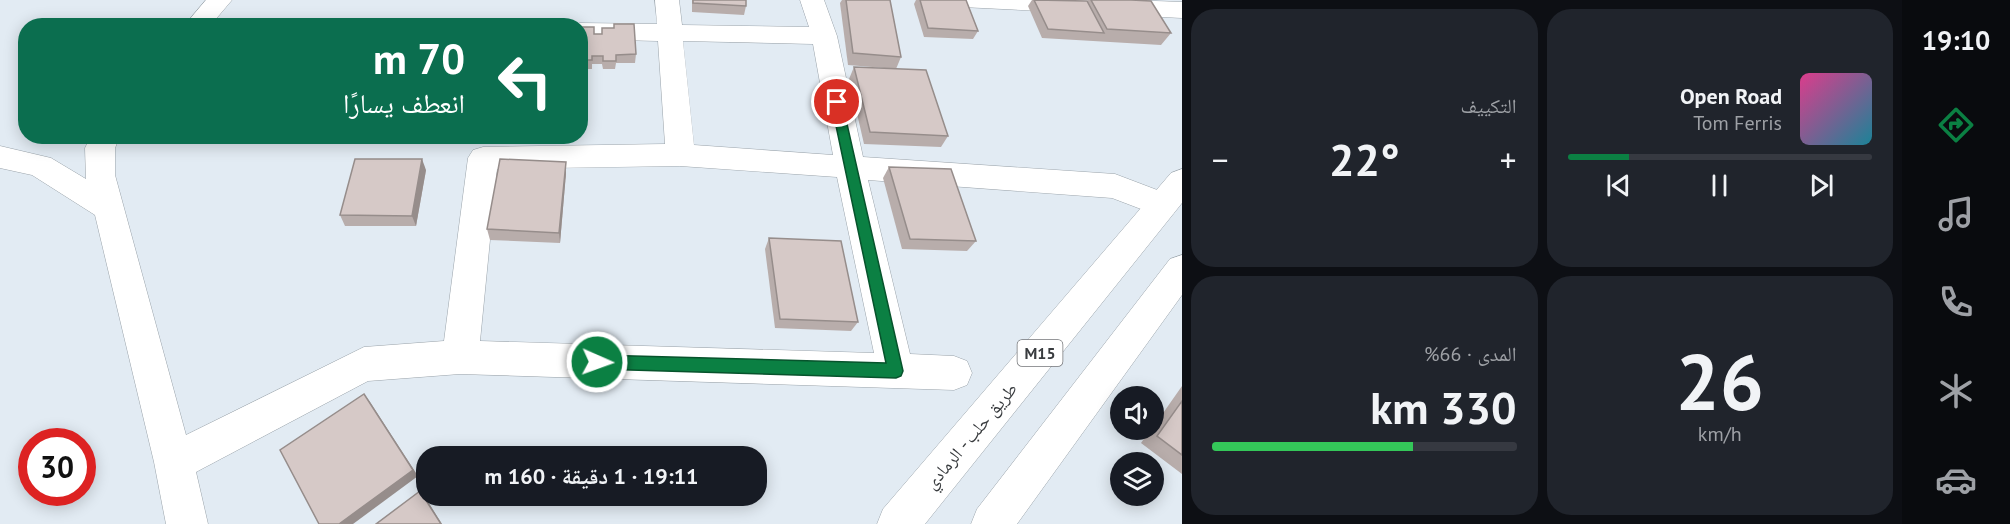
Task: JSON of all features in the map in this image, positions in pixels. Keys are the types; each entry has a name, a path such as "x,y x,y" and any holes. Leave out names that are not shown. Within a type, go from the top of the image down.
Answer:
{"main road":[{"path":"203,18 220,0"},
{"path":"667,0 680,155"},
{"path":"813,0 824,36 850,167 896,371"},
{"path":"962,0 1182,10"},
{"path":"588,31 824,36"},
{"path":"102,144 100,175 174,462 187,524"},
{"path":"460,357 483,158 680,155 1115,186 1172,193"},
{"path":"0,157 40,166 108,208"},
{"name":"طريق حلب - الرمادي","path":"898,524 1172,193"},
{"path":"992,524 1182,269"},
{"path":"174,462 364,364 460,357 954,373"}],"building":[{"path":"693,0 746,0 746,6 693,3"},
{"path":"846,0 890,0 901,57 853,53"},
{"path":"920,0 966,0 978,31 928,28"},
{"path":"1034,0 1087,1 1104,33 1048,29"},
{"path":"1091,0 1151,1 1171,33 1107,29"},
{"path":"614,24 634,24 636,54 616,55 616,61 603,61 603,56 592,56 592,60 588,60 588,27 594,27 594,34 602,34 602,28 614,28"},
{"path":"854,67 926,70 948,136 870,132"},
{"path":"355,159 422,159 412,216 340,215"},
{"path":"500,159 566,162 559,233 487,229"},
{"path":"889,167 951,169 976,241 910,239"},
{"path":"769,238 841,241 858,322 780,319"},
{"path":"364,394 413,470 339,524 319,524 280,450"},
{"path":"1182,401 1182,455 1162,440 1164,426"},
{"path":"416,494 416,506 430,506 441,524 376,524"}],"route":[{"path":"597,362 896,371 837,102"}]}
